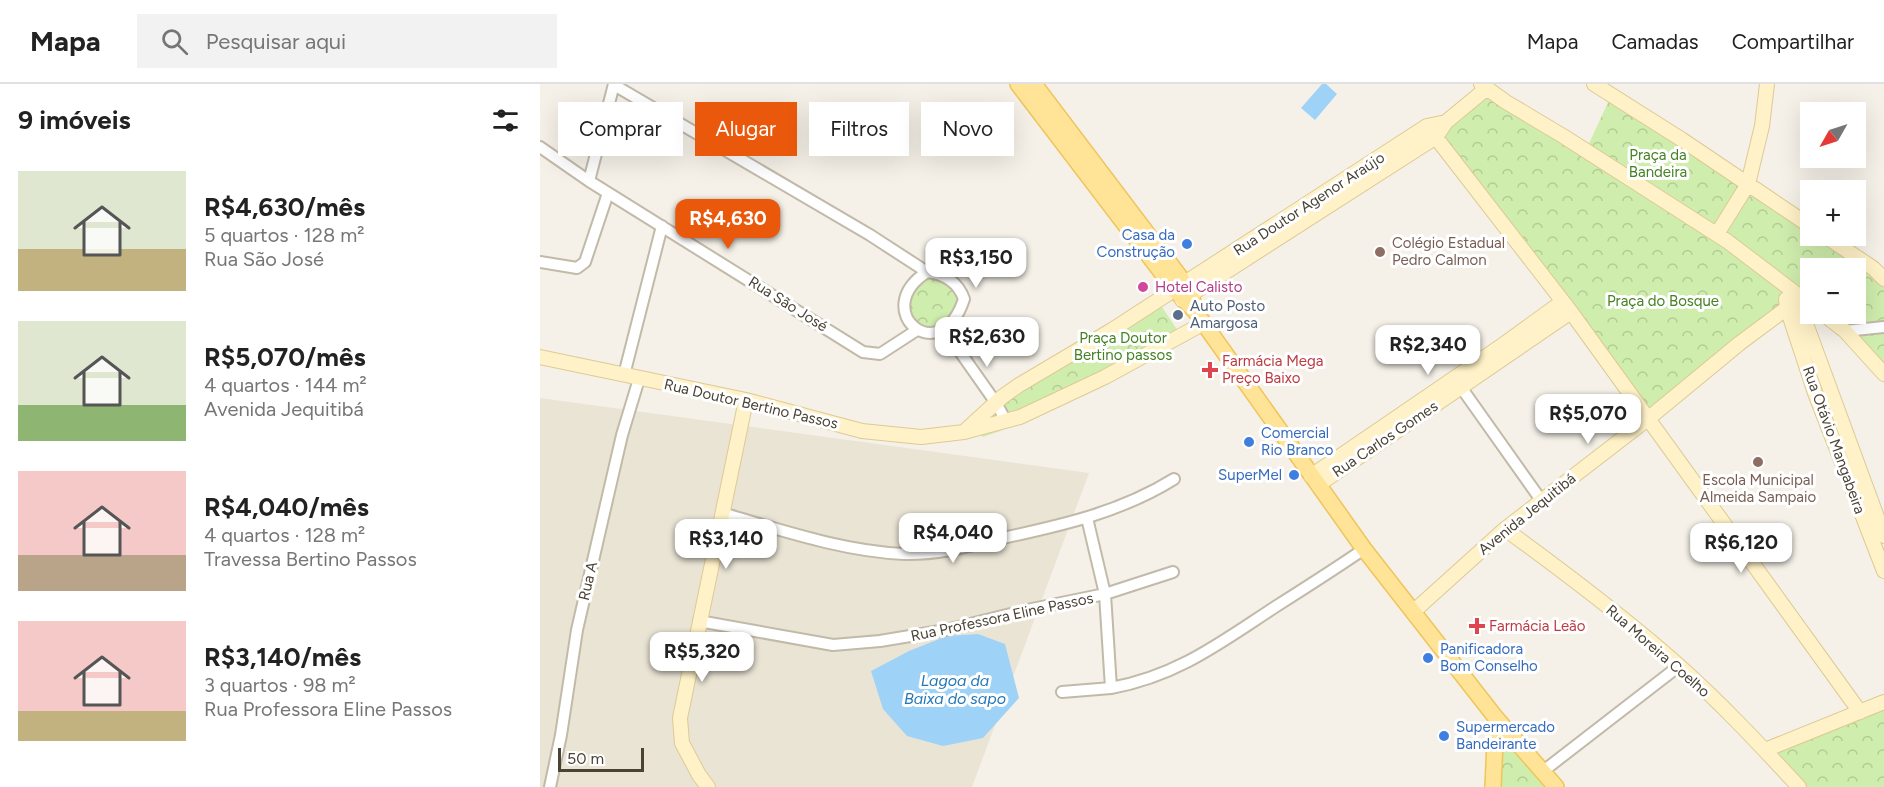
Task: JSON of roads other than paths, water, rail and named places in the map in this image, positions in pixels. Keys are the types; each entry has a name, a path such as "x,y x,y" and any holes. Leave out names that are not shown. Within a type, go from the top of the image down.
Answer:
{"main road":[{"path":"1018,84 1111,194"},
{"path":"1034,84 1364,549 1496,718 1556,787"},
{"path":"1493,787 1496,718"}],"street":[{"path":"1594,84 1800,219"},
{"path":"1717,234 1748,184 1762,126 1767,84"},
{"path":"589,182 614,85 870,235 927,272 948,278 960,289 964,299 957,316 944,329 935,334 917,330 909,323 905,314 904,305 913,283 927,272"},
{"path":"1484,86 1717,234 1785,286 1800,304"},
{"name":"Rua Doutor Agenor Araújo","path":"1183,292 1446,122 1484,86"},
{"path":"1431,131 1649,418 1860,712"},
{"name":"Rua São José","path":"540,147 589,182 863,352 880,354 917,330"},
{"path":"540,262 577,268 582,266 608,193"},
{"path":"624,375 662,226"},
{"path":"1840,246 1873,267 1884,279"},
{"path":"1785,286 1800,304"},
{"path":"964,432 1019,385 1183,292"},
{"name":"Avenida Jequitibá","path":"1413,612 1505,529 1541,500 1649,418 1740,343 1800,304"},
{"name":"Rua Carlos Gomes","path":"1315,480 1566,307"},
{"name":"Rua Doutor Bertino Passos","path":"540,357 746,400 862,431 921,437 964,432 1020,417 1105,377 1199,317"},
{"name":"Rua Otávio Mangabeira","path":"1803,324 1815,393 1877,530 1884,571"},
{"path":"1835,324 1884,374"},
{"path":"1845,332 1884,327"},
{"path":"944,329 1006,421"},
{"name":"Rua A","path":"550,787 561,735 577,630 622,435 639,379"},
{"path":"1457,383 1541,500"},
{"path":"708,787 682,743 680,718 746,400"},
{"path":"722,513 796,535 866,549 903,554 937,554 1087,518 1131,502 1174,479"},
{"path":"1087,518 1105,594 1173,572"},
{"name":"Rua Moreira Coelho","path":"1505,529 1567,574 1679,666 1798,787"},
{"path":"1062,692 1131,684 1161,674 1205,654 1364,549"},
{"name":"Rua Professora Eline Passos","path":"699,621 833,645 880,642 946,630 1105,594 1111,688"},
{"path":"1542,772 1679,666"},
{"path":"1764,750 1884,702"}],"water":[{"path":"1322,84 1326,84 1337,94 1315,120 1301,108"},
{"name":"Lagoa da Baixa do sapo","path":"978,634 1005,644 1019,698 983,738 943,746 907,736 883,709 871,671 909,651 947,636"}],"place":[{"name":"Casa da Construção","path":"1187,244"},
{"name":"Colégio Estadual Pedro Calmon","path":"1380,252"},
{"name":"Hotel Calisto","path":"1143,287"},
{"name":"Auto Posto Amargosa","path":"1178,315"},
{"name":"Farmácia Mega Preço Baixo","path":"1210,370"},
{"name":"Comercial Rio Branco","path":"1249,442"},
{"name":"Escola Municipal Almeida Sampaio","path":"1758,462"},
{"name":"SuperMel","path":"1294,475"},
{"name":"Farmácia Leão","path":"1477,626"},
{"name":"Panificadora Bom Conselho","path":"1428,658"},
{"name":"Supermercado Bandeirante","path":"1444,736"}],"park label":[{"name":"Praça da Bandeira","path":"1658,164"},
{"name":"Praça do Bosque","path":"1663,301"},
{"name":"Praça Doutor Bertino passos","path":"1123,346"}]}
